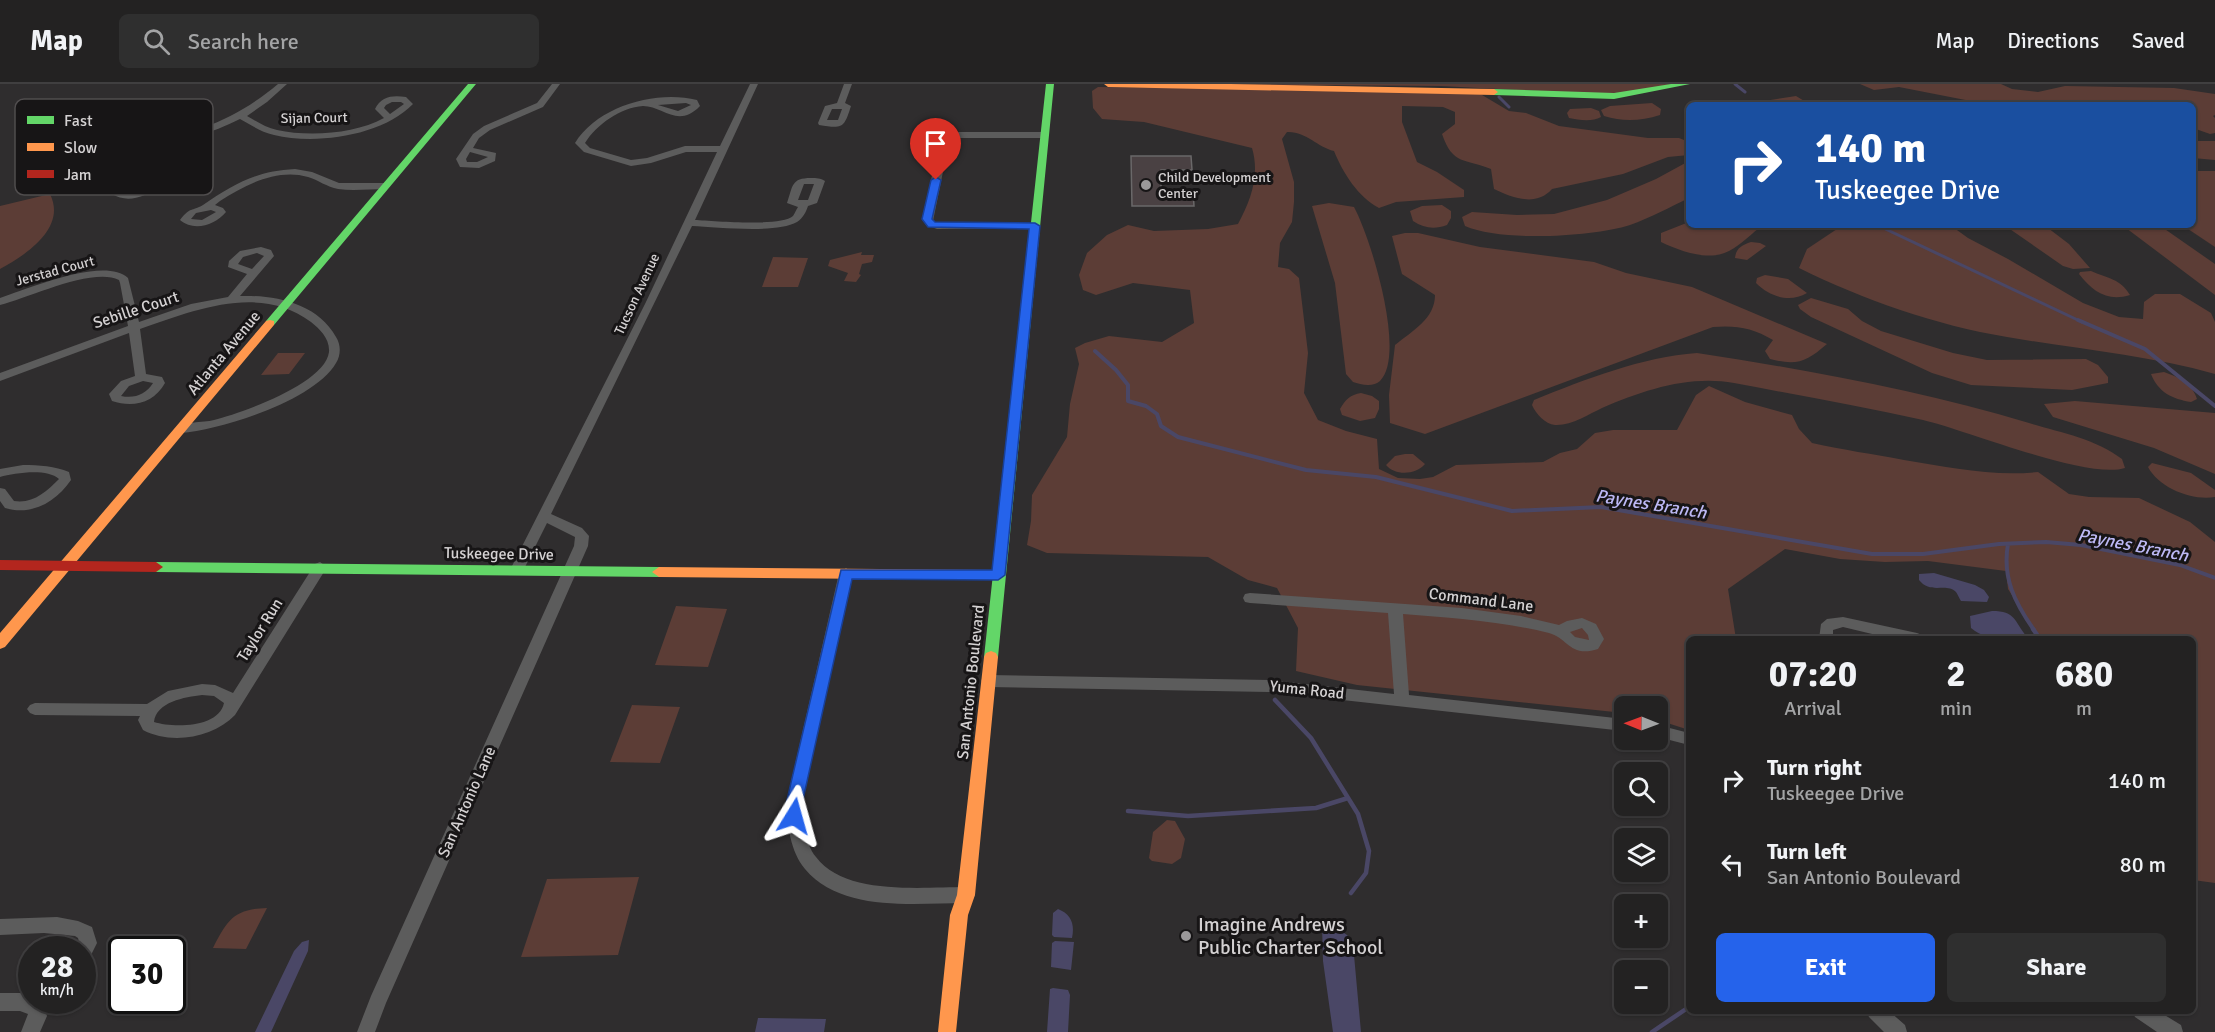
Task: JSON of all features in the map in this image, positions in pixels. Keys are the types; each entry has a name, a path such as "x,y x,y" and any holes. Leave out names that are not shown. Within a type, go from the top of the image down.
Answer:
{"street":[{"path":"213,127 256,107 283,84"},
{"name":"Atlanta Avenue","path":"0,642 472,84"},
{"path":"467,149 476,136 487,128 540,105 556,84"},
{"name":"Tucson Avenue","path":"517,570 650,304 754,84"},
{"path":"840,106 848,84"},
{"name":"San Antonio Boulevard","path":"947,1032 959,915 966,895 1050,84"},
{"path":"1108,84 1476,91 1608,96 1630,95 1686,84"},
{"path":"646,103 627,107 606,117 580,143 587,150 631,163 648,161 685,149 723,149"},
{"name":"Sijan Court","path":"240,116 272,131 300,134 364,129 378,125 390,117"},
{"path":"1035,226 937,226 929,223 927,219 945,141 948,137 1044,135"},
{"path":"206,207 221,195 242,184 283,174 310,175 342,186 385,186"},
{"path":"687,223 785,224 798,216 804,203"},
{"name":"Jerstad Court","path":"0,302 83,276 100,273 116,274 123,278 127,286 141,377"},
{"path":"231,300 254,273"},
{"name":"Sebille Court","path":"0,377 132,328 195,308 231,300 274,301 286,304"},
{"path":"181,429 195,429 217,424 294,393 313,381 328,367 334,355 333,340 313,319 286,304"},
{"path":"0,473 16,470 57,471 65,475 66,480 48,497 26,506 10,505 0,492"},
{"path":"544,516 577,531 582,536 581,546 569,572"},
{"name":"Tuskeegee Drive","path":"0,565 998,575"},
{"name":"Taylor Run","path":"150,710 146,720 151,728 190,731 210,727 230,711 320,567"},
{"name":"San Antonio Lane","path":"366,1032 377,1002 569,572"},
{"path":"846,573 794,804 794,828 800,850 814,867 845,889 881,894 966,895"},
{"name":"Command Lane","path":"1250,598 1395,608 1521,621 1562,631"},
{"path":"1395,608 1402,701"},
{"path":"1826,636 1826,628 1832,623 1843,622 1904,636"},
{"name":"Yuma Road","path":"988,681 1269,686 1614,724"},
{"path":"35,709 150,710 173,694 208,691 223,692 229,695 232,701 230,711"},
{"path":"1668,734 1686,738"},
{"path":"0,927 57,926 80,929 87,936"},
{"path":"0,1002 18,1002"},
{"path":"30,1032 39,1014"},
{"path":"1878,1014 1898,1032"},
{"path":"2146,1014 2174,1032"}],"shaded area":[{"path":"1151,84 1673,84 1625,93 1575,93 1441,86"},
{"path":"1860,84 2001,84 2012,89 2038,92 2065,86 2174,88 2215,94 2215,115 2213,116 2215,133 2210,134 2196,129 2196,102 1976,102 1899,87 1874,90"},
{"path":"1098,87 1477,92 1509,111 1526,113 1559,126 1648,138 1679,138 1686,141 1686,155 1668,157 1623,174 1552,189 1539,198 1524,199 1494,189 1491,169 1461,159 1451,151 1442,134 1455,124 1455,112 1443,107 1402,106 1402,122 1417,162 1464,190 1464,197 1396,202 1379,208 1364,198 1352,184 1334,151 1300,134 1287,132 1282,139 1294,182 1294,202 1292,222 1280,243 1278,267 1289,269 1299,278 1308,353 1304,393 1318,420 1346,431 1377,439 1379,469 1398,478 1420,479 1433,477 1456,465 1543,462 1560,453 1577,449 1595,433 1613,430 1677,430 1696,395 1709,386 1745,402 1792,415 1799,429 1812,443 1971,470 2004,473 2038,472 2069,494 2089,497 2139,498 2190,522 2215,542 2215,883 2196,880 2196,636 2038,636 2008,589 2006,571 1928,561 1885,562 1840,559 1785,549 1728,589 1736,636 1686,636 1686,729 1668,723 1668,696 1614,696 1614,712 1357,685 1296,671 1298,628 1277,588 1248,580 1208,557 1047,553 1027,545 1032,495 1067,437 1070,404 1079,364 1075,348 1109,336 1162,342 1194,323 1190,290 1133,283 1096,295 1083,290 1079,275 1087,253 1107,235 1128,225 1154,231 1208,229 1238,224 1247,206 1255,178 1252,148 1144,122 1102,119 1093,108 1092,91"},
{"path":"1796,96 1806,102 1758,102"},
{"path":"1652,103 1661,109 1660,115 1639,120 1611,118 1604,116 1601,110 1610,106"},
{"path":"1591,108 1599,111 1601,117 1590,120 1577,119 1569,118 1567,113 1570,109"},
{"path":"2196,141 2215,141 2215,160 2196,158"},
{"path":"1686,163 1686,199 1630,225 1613,229 1571,235 1523,236 1481,231 1465,226 1462,217 1472,212 1517,215 1554,214 1607,200 1656,179"},
{"path":"2196,171 2215,171 2215,247 2186,228 2196,228"},
{"path":"50,195 54,206 49,229 41,239 32,248 0,269 0,206"},
{"path":"1329,203 1354,207 1369,243 1383,295 1390,346 1387,367 1380,381 1371,385 1353,382 1346,374 1335,283 1312,206"},
{"path":"1442,205 1451,211 1451,218 1447,225 1429,228 1413,221 1410,211 1422,206"},
{"path":"1686,223 1686,228 1759,228 1738,246 1713,256 1695,254 1661,242 1661,233"},
{"path":"1838,228 1954,228 2083,303 2119,317 2143,319 2144,302 2155,294 2180,294 2211,313 2215,322 2215,374 2164,362 1980,332 1900,310 1849,291 1799,268 1807,249"},
{"path":"2008,228 2048,228 2069,244 2090,268 2073,269 2063,266"},
{"path":"2126,228 2163,228 2215,264 2215,295"},
{"path":"1418,233 1480,247 1594,262 1626,273 1692,287 1827,344 1807,359 1794,362 1779,361 1770,359 1765,351 1773,340 1766,336 1744,328 1713,327 1425,434 1390,423 1389,395 1395,345 1427,318 1435,295 1402,274 1392,236"},
{"path":"1751,242 1766,246 1747,260 1735,258 1740,247"},
{"path":"862,252 861,255 874,255 872,262 862,264 859,274 861,275 856,282 844,281 848,273 828,266 830,260"},
{"path":"773,257 808,258 798,287 762,287"},
{"path":"2091,271 2118,282 2130,295 2108,296 2095,290 2079,274"},
{"path":"1765,275 1788,279 1807,293 1787,298 1767,292 1756,283 1757,278"},
{"path":"1811,298 1848,309 1862,321 1881,331 1953,353 1987,360 2086,359 2098,365 2108,377 2108,383 2072,390 1971,385 1932,373 1811,317 1798,305"},
{"path":"278,353 305,353 289,374 261,375"},
{"path":"1697,353 1864,382 1988,412 2089,441 2122,459 2125,468 2107,470 2084,467 2056,461 1923,420 1717,381 1684,383 1650,390 1561,425 1544,421 1532,405 1534,400 1614,370 1656,359"},
{"path":"2164,372 2188,385 2197,399 2191,402 2184,401 2162,390 2151,374"},
{"path":"1361,393 1379,401 1379,409 1375,418 1360,421 1342,415 1340,409 1346,400"},
{"path":"2075,401 2215,413 2215,474 2154,448 2053,417 2044,404"},
{"path":"1413,454 1425,464 1421,468 1406,473 1390,469 1386,465 1395,456"},
{"path":"2152,463 2191,473 2215,490 2215,497 2196,497 2168,487 2148,467"},
{"path":"1934,573 1975,585 1984,590 1989,597 1987,602 1961,601 1952,589 1928,587 1919,580 1919,574"},
{"path":"676,606 727,609 708,667 655,665"},
{"path":"1992,611 2006,613 2017,622 2026,636 1983,635 1971,628 1970,616"},
{"path":"632,705 680,707 660,763 610,762"},
{"path":"1167,820 1175,821 1185,839 1181,858 1172,864 1152,861 1149,858 1153,832"},
{"path":"639,877 618,955 521,957 547,879"},
{"path":"267,908 246,949 213,948 232,918 246,911"},
{"path":"1058,909 1071,920 1072,938 1052,935 1053,913"},
{"path":"1331,924 1347,935 1353,944 1361,1032 1333,1032 1323,961 1322,925"},
{"path":"309,940 308,951 271,1032 255,1032 294,951 302,942"},
{"path":"1055,941 1074,942 1071,970 1051,967 1052,943"},
{"path":"1050,989 1068,990 1070,995 1068,1032 1047,1032"},
{"path":"758,1018 826,1019 824,1032 755,1032"}],"building":[{"name":"Child Development Center","path":"1131,156 1191,156 1192,170 1161,170 1161,191 1193,191 1194,206 1132,206"}],"waterway":[{"path":"1735,84 1745,92"},
{"path":"1499,97 1509,107"},
{"path":"1883,228 2082,322"},
{"path":"2078,320 2145,349 2215,406"},
{"name":"Paynes Branch","path":"1095,351 1116,370 1128,385 1128,401 1146,406 1157,414 1161,426 1178,437 1306,470 1376,477 1512,511 1601,507 1872,554 1923,554 1999,544 2046,542 2081,545 2180,565 2215,578"},
{"path":"2008,544 2007,568 2012,590 2034,630"},
{"path":"2033,629 2038,636"},
{"path":"1275,700 1311,738 1358,814 1369,851 1366,873 1351,893"},
{"path":"1128,811 1188,816 1316,808 1348,798"},
{"path":"1652,1032 1686,1009"}],"traffic: fast":[{"path":"270,323 472,84"},
{"path":"991,657 1050,84"},
{"path":"1494,92 1614,96 1686,84"},
{"path":"156,567 659,572"}],"traffic: slow":[{"path":"1108,84 1494,92"},
{"path":"0,643 270,323"},
{"path":"659,572 998,575"},
{"path":"947,1032 959,915 966,895 991,657"}],"traffic: jam":[{"path":"0,565 156,567"}],"place":[{"name":"Child Development Center","path":"1146,185"},
{"name":"Imagine Andrews Public Charter School","path":"1186,936"}],"route":[{"path":"794,816 794,804 846,573 998,575 1035,226 932,225 927,219 936,180"}]}
